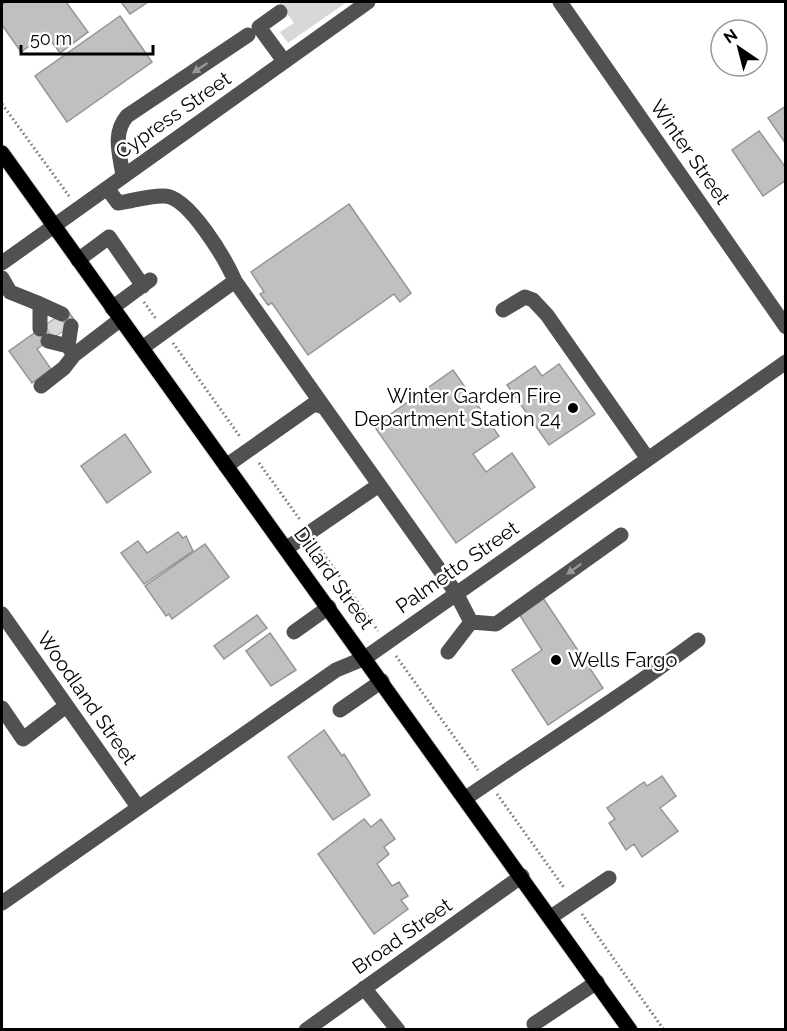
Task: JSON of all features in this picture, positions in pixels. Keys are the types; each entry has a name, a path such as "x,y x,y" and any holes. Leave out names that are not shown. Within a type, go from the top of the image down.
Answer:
{"main road":[{"name":"Dillard Street","path":"2,153 630,1029"}],"street":[{"name":"Cypress Street","path":"2,262 368,2"},
{"name":"Winter Street","path":"561,2 786,327"},
{"path":"280,12 259,27 284,62"},
{"path":"123,176 117,134 119,126 127,116 248,35"},
{"path":"106,188 118,203 166,195 181,202 227,262 235,281 456,593 471,622"},
{"path":"59,333 116,313 143,286 109,237 78,260"},
{"path":"2,278 10,292 40,304 59,333 64,368 41,386"},
{"path":"142,348 235,281"},
{"path":"502,310 525,297 533,300 547,315 648,459"},
{"path":"40,304 59,333"},
{"name":"Palmetto Street","path":"2,903 336,669 365,657 786,362"},
{"path":"226,465 314,404 324,407"},
{"path":"287,548 379,485"},
{"path":"471,622 496,624 621,535"},
{"path":"294,632 329,607"},
{"name":"Woodland Street","path":"2,614 138,807"},
{"path":"448,652 471,622"},
{"path":"466,798 570,726 629,690 698,640"},
{"path":"340,710 382,681"},
{"path":"2,708 23,739 66,706"},
{"name":"Broad Street","path":"306,1029 522,876"},
{"path":"551,917 609,878"},
{"path":"534,1024 597,982"},
{"path":"364,988 398,1029"}],"path":[{"path":"2,104 78,208"},
{"path":"143,286 165,331 664,1029"}],"shaded area":[{"path":"279,2 347,2 288,43 280,32 294,23"}],"building":[{"path":"6,2 66,2 88,32 60,53 46,34 21,52 2,25 2,5"},
{"path":"121,2 148,2 130,14"},
{"path":"120,16 152,62 67,122 35,76"},
{"path":"786,106 786,144 768,118"},
{"path":"759,131 786,168 786,180 763,196 732,150"},
{"path":"349,204 411,293 400,302 394,294 308,355 272,303 268,305 260,294 264,292 251,272"},
{"path":"67,310 76,322 37,349 51,369 32,383 9,351"},
{"path":"559,364 595,414 549,445 507,385 535,366 542,376"},
{"path":"453,370 499,436 473,454 486,472 512,453 535,487 456,543 374,426"},
{"path":"125,434 151,472 107,503 81,466"},
{"path":"178,532 183,538 186,536 193,551 144,584 121,553 138,541 147,553"},
{"path":"205,544 229,577 172,619 169,614 166,616 145,586"},
{"name":"Wells Fargo","path":"543,598 603,688 548,725 512,670 542,650 519,614"},
{"path":"257,615 267,628 224,659 214,646"},
{"path":"270,633 296,670 271,686 246,651"},
{"path":"324,730 342,756 344,754 370,795 333,820 288,757"},
{"path":"662,776 676,796 660,808 678,831 642,857 634,844 626,850 609,823 615,819 607,808 644,782 647,786"},
{"path":"364,819 371,827 381,819 395,839 384,847 389,854 377,864 392,886 399,882 408,896 401,900 408,909 374,934 318,854"}],"tunnel":[{"path":"52,321 60,333"}],"place":[{"name":"Winter Garden Fire Department Station 24","path":"573,408"},
{"name":"Wells Fargo","path":"556,660"}]}
